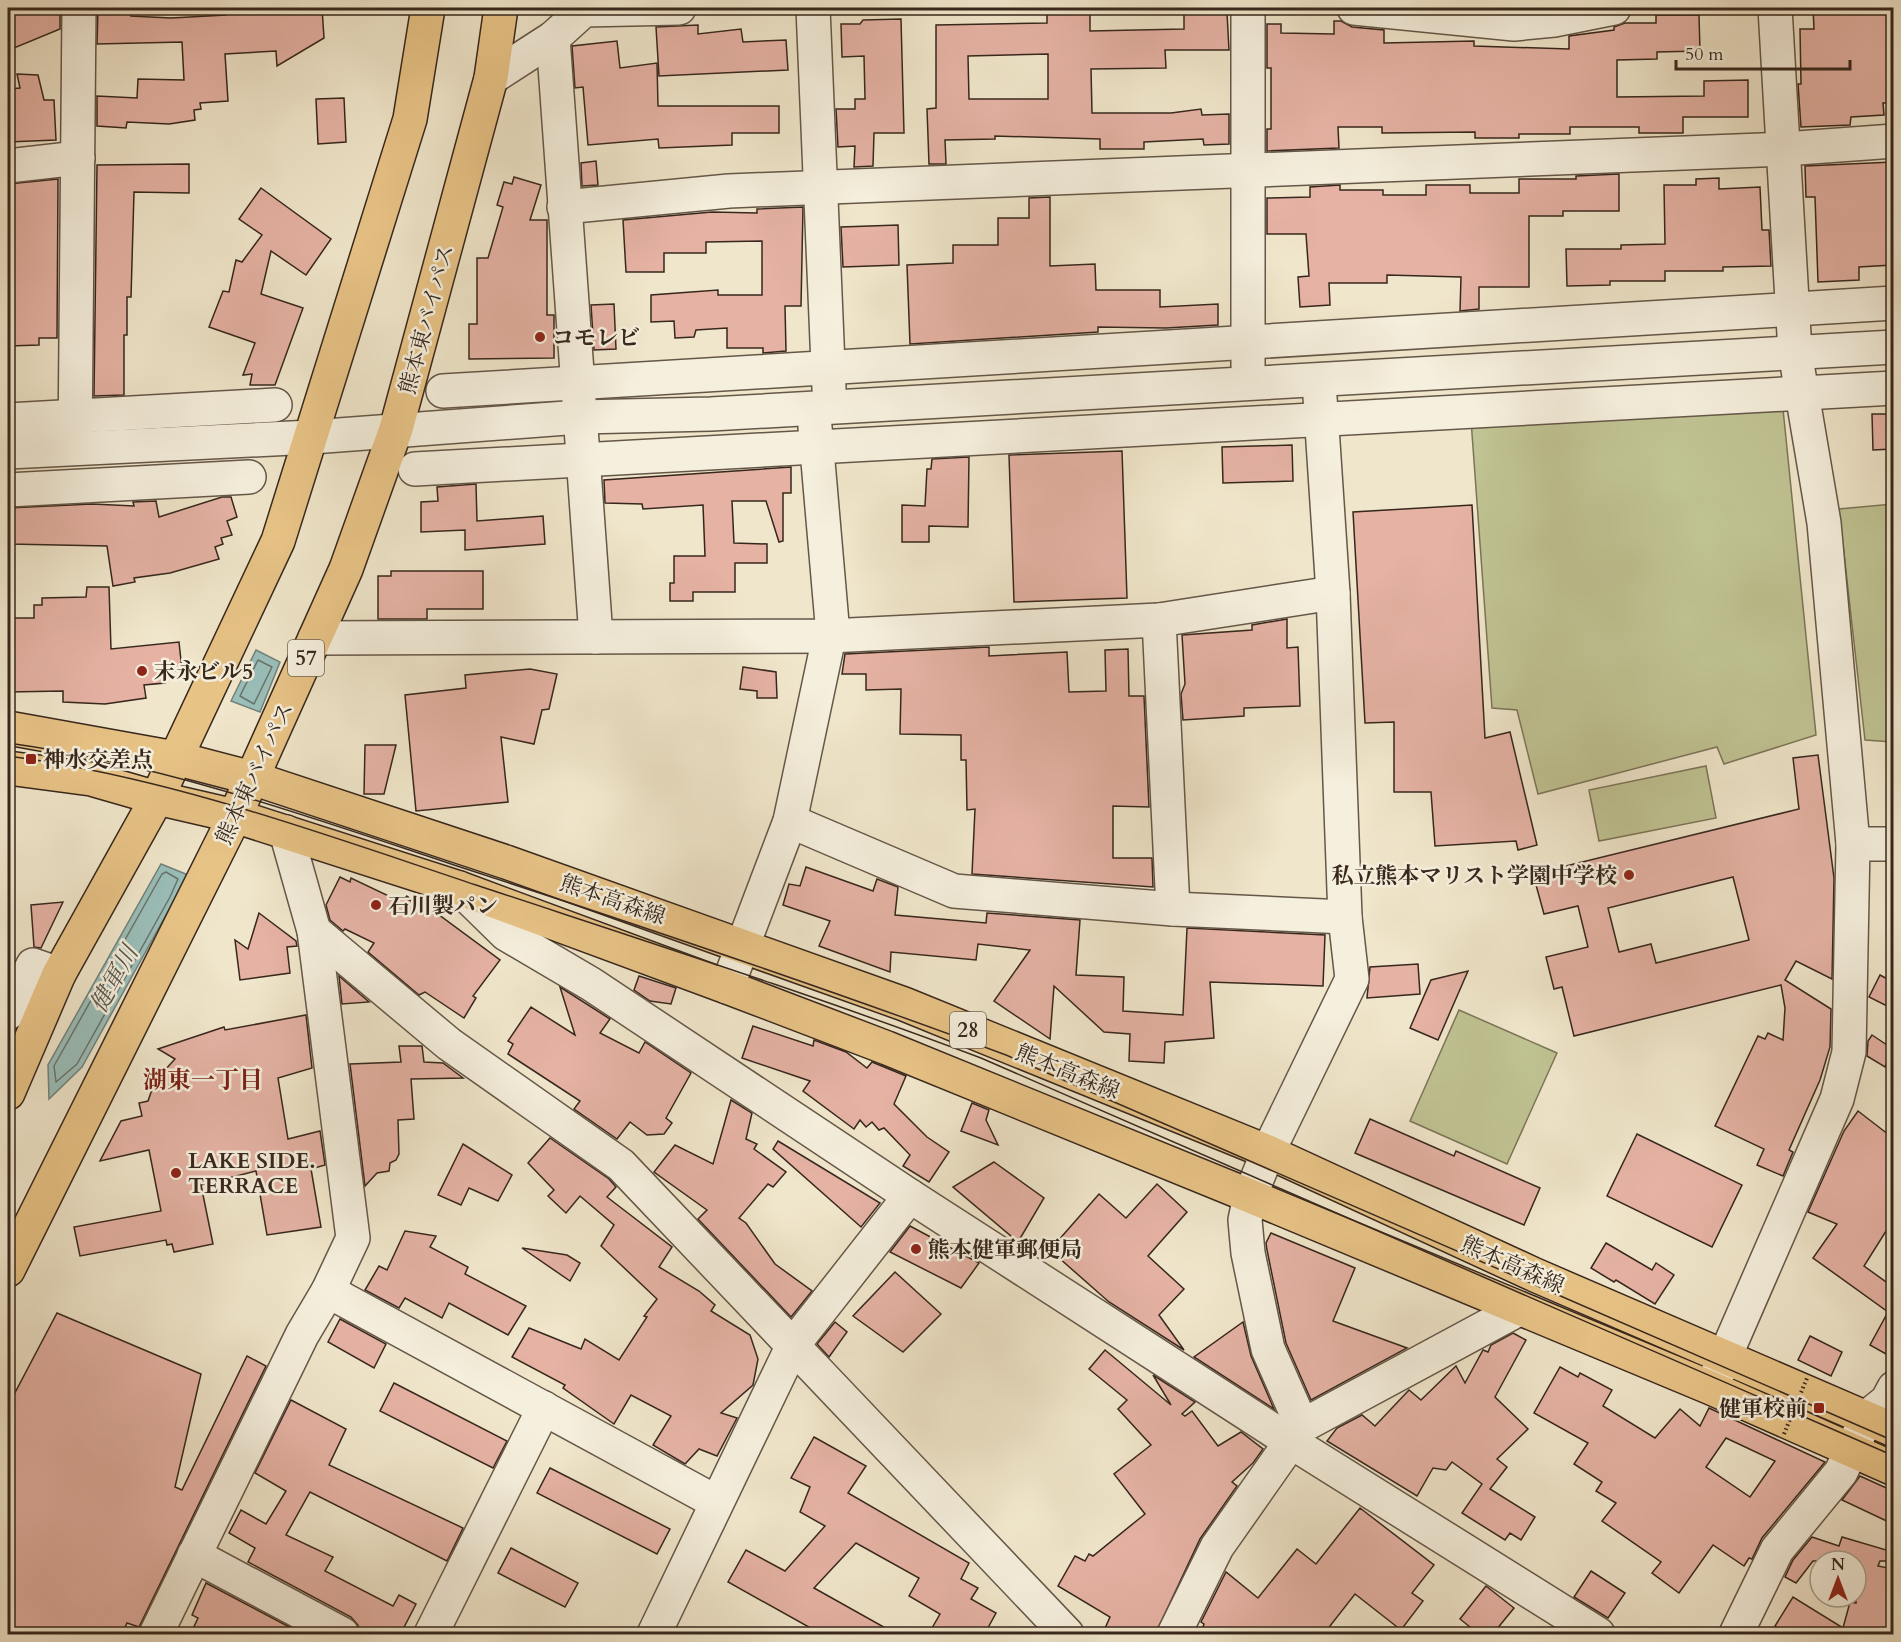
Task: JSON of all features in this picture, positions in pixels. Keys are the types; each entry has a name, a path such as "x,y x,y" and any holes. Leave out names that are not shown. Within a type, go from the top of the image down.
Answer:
{"main road":[{"path":"8,1093 59,974 157,798 278,541 410,119 428,8"},
{"name":"熊本東バイパス","path":"8,1270 235,816 346,569 396,429 491,78 501,8"},
{"name":"熊本高森線","path":"8,728 175,758 252,778 506,862 742,944 904,1004 1268,1152 1535,1275 1880,1424"},
{"name":"熊本高森線","path":"8,768 91,779 157,798 235,816 459,888 727,987 887,1048 1250,1196 1711,1388 1893,1469"}],"street":[{"path":"76,432 79,8"},
{"path":"491,78 553,38 586,9 679,8"},
{"path":"727,987 790,821 832,623 817,448 828,368 813,8"},
{"path":"1248,8 1248,383"},
{"path":"1354,8 1514,24 1575,11 1614,8"},
{"path":"1711,1388 1790,1212 1837,1099 1849,1052 1853,844 1824,523 1795,352 1775,8"},
{"path":"553,38 596,637"},
{"path":"564,207 729,190 1784,149 1893,141"},
{"path":"8,166 78,158"},
{"path":"443,391 1248,344 1893,303"},
{"path":"8,420 76,432 312,436 580,417 821,407 1893,347"},
{"path":"1296,1434 1268,1349 1248,1253 1245,1220 1250,1196 1268,1152 1352,979 1345,916 1333,593 1319,380"},
{"path":"415,470 1893,388"},
{"path":"8,452 76,432 275,405"},
{"path":"8,490 249,477"},
{"path":"315,638 829,636 1159,620 1333,593"},
{"path":"1159,620 1173,909"},
{"path":"790,821 954,891 1173,909 1345,916"},
{"path":"156,1635 302,1335 328,1291 353,1238 314,931 286,832"},
{"path":"1853,844 1893,844"},
{"path":"459,888 506,934 591,984 910,1196 1296,1434 1598,1635"},
{"path":"314,931 449,1044 621,1164 1067,1635"},
{"path":"8,1013 33,965 59,974"},
{"path":"654,1635 716,1502 794,1345 910,1196"},
{"path":"328,1291 716,1502"},
{"path":"1174,1635 1217,1547 1296,1434 1519,1309"},
{"path":"1736,1635 1777,1550 1841,1472 1851,1451 1880,1424 1893,1388"},
{"path":"431,1635 544,1408"},
{"path":"194,1555 342,1635"}],"path":[{"path":"1784,1434 1807,1378"}],"green space":[{"path":"1783,409 1816,735 1724,764 1717,747 1538,794 1517,710 1492,708 1471,420"},
{"path":"1893,504 1893,742 1865,740 1839,509"},
{"path":"1706,766 1716,818 1599,841 1589,790"},
{"path":"1459,1010 1557,1053 1507,1164 1410,1121"}],"water":[{"path":"256,650 280,662 260,712 231,701"},
{"name":"健軍川","path":"161,864 188,875 82,1067 49,1099 48,1065"}],"building":[{"path":"60,8 60,29 14,48 8,17 19,10"},
{"path":"226,8 265,8 266,10 322,8 324,38 277,66 276,51 225,54 228,101 200,103 201,109 194,110 195,120 169,124 127,122 126,128 97,126 97,96 137,98 138,79 184,80 182,42 97,44 98,9 131,9 131,16 171,18 226,15"},
{"path":"1047,8 1090,8 1090,31 1184,29 1184,13 1227,13 1229,50 1165,50 1166,68 1091,69 1092,113 1171,113 1201,109 1202,115 1229,114 1229,144 1204,145 1203,139 1144,142 1144,149 1100,149 1100,139 995,136 995,139 945,140 946,164 929,164 927,109 936,108 936,25 1047,23","holes":["1048,54 1048,99 969,99 968,56"]},
{"path":"1813,8 1893,8 1893,103 1883,103 1884,115 1851,117 1850,125 1801,127 1798,84 1801,84 1800,29 1814,29"},
{"path":"1656,15 1699,15 1700,51 1657,52 1657,59 1617,60 1617,97 1704,96 1704,81 1748,80 1748,117 1683,117 1683,133 1639,133 1639,127 1570,127 1570,134 1519,134 1519,138 1475,138 1475,132 1382,133 1382,127 1338,127 1339,148 1267,151 1267,129 1271,129 1271,68 1267,68 1267,24 1281,24 1281,33 1334,34 1334,21 1341,21 1352,27 1384,30 1384,43 1474,41 1474,46 1569,49 1569,36 1614,30 1614,27 1625,23 1656,23"},
{"path":"901,19 904,133 874,133 873,166 854,167 855,146 838,147 836,109 855,109 855,99 865,99 864,56 842,57 841,24 860,24 863,20"},
{"path":"698,25 698,34 741,29 743,42 786,40 788,70 659,76 656,27"},
{"path":"617,41 620,68 657,63 658,106 779,106 779,133 732,133 732,145 659,148 658,139 588,145 583,87 575,88 572,46"},
{"path":"17,74 38,75 44,100 54,100 56,140 8,142 8,89 20,88"},
{"path":"344,98 346,142 318,144 316,99"},
{"path":"596,161 598,185 582,186 581,163"},
{"path":"1893,162 1893,265 1859,267 1859,280 1818,282 1815,197 1806,197 1805,166"},
{"path":"189,164 189,193 134,192 131,297 127,297 127,335 124,335 124,395 94,396 97,165"},
{"path":"1619,174 1619,211 1563,211 1563,216 1529,216 1529,287 1479,287 1479,309 1460,311 1461,277 1387,275 1387,283 1329,283 1330,305 1300,307 1298,277 1309,276 1306,234 1267,234 1267,198 1310,197 1310,187 1340,185 1340,190 1383,190 1383,195 1426,195 1426,185 1470,185 1470,193 1519,193 1519,179 1576,179 1576,176"},
{"path":"514,177 541,185 530,220 547,220 547,315 554,315 554,358 469,359 469,324 477,324 477,258 488,258 503,207 497,205 504,182 512,184"},
{"path":"1719,178 1719,189 1760,187 1762,230 1769,230 1771,266 1723,267 1723,271 1665,271 1665,281 1610,281 1610,285 1567,286 1566,249 1621,249 1621,245 1665,244 1664,185 1696,185 1696,179"},
{"path":"58,179 57,338 39,338 39,345 8,346 8,184"},
{"path":"261,188 331,239 306,275 271,251 261,294 303,308 275,385 250,385 252,374 243,375 255,343 209,327 223,291 229,292 236,260 242,262 262,235 239,219"},
{"path":"1050,197 1050,266 1095,264 1096,290 1160,290 1160,307 1218,304 1218,325 1166,328 1098,327 1098,332 910,344 907,265 953,263 953,245 998,245 998,218 1029,218 1029,198"},
{"path":"803,207 801,306 785,306 786,351 763,353 763,348 727,348 727,328 696,330 694,337 675,338 674,321 651,322 651,295 718,290 718,295 762,295 762,241 706,242 706,253 664,253 664,272 626,272 623,220 712,212 757,213 757,209"},
{"path":"898,225 899,265 843,267 841,227"},
{"path":"614,304 616,349 594,350 591,305"},
{"path":"1872,414 1893,414 1893,449 1873,450"},
{"path":"1292,445 1293,481 1223,483 1222,447"},
{"path":"1122,451 1127,598 1014,602 1009,455"},
{"path":"969,457 968,527 929,526 929,542 902,542 902,505 925,506 927,469 931,469 932,459"},
{"path":"791,467 791,493 783,493 783,541 779,542 766,501 732,501 734,543 767,544 767,563 735,563 735,592 693,592 693,601 670,601 670,583 674,583 674,556 705,556 703,505 643,509 642,504 605,503 604,480"},
{"path":"476,484 477,521 543,516 545,544 465,550 465,530 421,532 421,502 438,501 437,487"},
{"path":"222,497 231,497 237,517 227,521 232,535 221,538 223,544 215,547 219,559 170,573 134,578 135,582 113,586 107,546 9,544 8,508 92,504 134,506 133,502 156,501 159,517"},
{"path":"1472,505 1485,738 1510,732 1537,845 1518,850 1516,841 1435,846 1431,792 1394,792 1394,722 1365,723 1353,512"},
{"path":"391,571 483,571 483,609 427,609 427,619 378,619 378,576 391,576"},
{"path":"87,587 109,587 111,649 179,642 182,670 164,672 165,683 144,685 146,698 105,704 63,702 63,691 8,692 8,618 34,618 34,605 42,605 42,598 86,597"},
{"path":"1287,619 1287,648 1298,647 1300,706 1244,708 1244,716 1183,720 1181,694 1185,684 1182,635 1252,630 1252,625"},
{"path":"989,647 989,656 1067,652 1069,692 1106,691 1105,650 1128,649 1129,696 1144,696 1149,807 1113,806 1113,858 1152,858 1153,887 972,874 975,809 967,810 966,760 961,760 961,735 900,734 901,689 866,690 866,674 842,674 845,654"},
{"path":"743,667 776,672 777,698 757,698 757,691 740,689"},
{"path":"530,669 557,674 549,709 542,710 534,744 501,737 508,802 416,811 405,695 466,688 465,675"},
{"path":"365,745 396,745 384,794 364,794"},
{"path":"1818,755 1834,878 1832,979 1796,961 1785,980 1831,1009 1830,1047 1820,1080 1789,1150 1793,1152 1783,1176 1757,1165 1764,1149 1715,1126 1758,1036 1765,1039 1768,1033 1783,1040 1785,1008 1781,985 1574,1036 1562,987 1554,989 1546,957 1588,947 1578,906 1544,914 1533,874 1799,809 1793,758","holes":["1733,877 1749,940 1656,963 1651,944 1619,952 1608,908"]},
{"path":"806,867 873,891 877,879 898,887 895,915 986,923 987,913 1080,920 1076,975 1124,977 1123,1011 1183,1015 1187,928 1325,935 1323,986 1210,982 1214,1038 1165,1042 1164,1063 1129,1061 1130,1034 1104,1032 1054,986 1050,1039 994,1001 1030,950 978,944 976,960 891,952 890,972 819,946 830,921 783,905 789,884 800,886"},
{"path":"340,877 350,882 351,878 399,901 401,896 435,912 500,960 473,996 476,998 464,1018 425,992 419,995 368,952 374,943 345,929 343,931 330,920 326,905"},
{"path":"63,902 41,948 34,947 31,905"},
{"path":"259,913 296,941 297,946 287,947 290,973 240,980 235,940 248,949"},
{"path":"1418,964 1420,994 1367,998 1370,967"},
{"path":"1468,971 1438,1040 1410,1028 1431,980"},
{"path":"1880,975 1893,982 1893,1009 1869,997"},
{"path":"339,976 369,1002 342,1004"},
{"path":"639,976 676,988 671,1004 650,1001 634,990"},
{"path":"560,987 610,1019 600,1033 639,1053 645,1042 691,1073 666,1118 672,1123 664,1134 647,1135 630,1122 617,1139 574,1109 580,1101 508,1054 513,1044 508,1041 531,1007 575,1035"},
{"path":"306,1015 312,1068 278,1078 288,1139 320,1131 325,1165 311,1169 321,1227 267,1235 256,1171 201,1185 213,1244 174,1252 172,1244 167,1245 166,1240 80,1256 74,1227 161,1211 149,1150 100,1161 121,1121 142,1116 139,1103 148,1101 155,1081 175,1059 158,1049 224,1027 225,1030"},
{"path":"753,1026 813,1046 814,1040 846,1052 867,1068 872,1062 906,1076 894,1104 927,1137 949,1152 929,1182 903,1166 910,1155 884,1128 879,1130 872,1122 866,1127 860,1120 854,1129 803,1091 810,1081 742,1058"},
{"path":"1872,1035 1893,1049 1885,1067 1867,1056 1868,1041"},
{"path":"399,1046 422,1046 424,1062 443,1063 463,1078 411,1079 414,1119 398,1120 399,1154 396,1160 390,1163 389,1171 377,1173 365,1186 350,1064 401,1062"},
{"path":"731,1100 752,1113 746,1139 757,1144 754,1149 786,1172 773,1187 768,1184 739,1218 746,1223 775,1264 812,1291 791,1317 698,1219 707,1210 654,1172 675,1145 713,1164"},
{"path":"972,1103 989,1110 986,1120 998,1145 961,1131"},
{"path":"1858,1111 1893,1138 1893,1220 1864,1266 1893,1287 1893,1358 1870,1345 1888,1312 1813,1258 1837,1224 1808,1212 1844,1131"},
{"path":"1370,1119 1454,1156 1456,1151 1540,1188 1524,1225 1355,1153"},
{"path":"1637,1134 1742,1185 1712,1247 1607,1196"},
{"path":"550,1138 609,1179 616,1187 607,1197 672,1247 659,1267 699,1291 715,1305 711,1311 750,1335 758,1359 753,1385 721,1413 737,1418 717,1456 699,1449 685,1464 653,1445 671,1416 631,1395 614,1424 563,1388 565,1385 512,1357 529,1328 581,1349 585,1339 619,1360 647,1317 644,1316 657,1299 601,1246 614,1225 580,1196 566,1213 548,1196 554,1190 528,1163"},
{"path":"778,1141 880,1203 861,1227 773,1149"},
{"path":"463,1144 512,1175 498,1201 469,1188 461,1205 438,1195"},
{"path":"994,1162 1044,1198 1018,1242 953,1187"},
{"path":"1157,1184 1187,1212 1148,1256 1184,1289 1159,1315 1184,1350 1109,1302 1050,1250 1099,1194 1126,1218"},
{"path":"910,1226 979,1263 961,1288 890,1252"},
{"path":"405,1231 436,1236 430,1247 468,1267 465,1274 526,1306 508,1335 449,1303 442,1318 405,1298 399,1308 365,1290 379,1266 387,1270"},
{"path":"1271,1233 1355,1268 1333,1321 1407,1348 1311,1400 1286,1343 1266,1243"},
{"path":"1606,1243 1652,1270 1656,1263 1674,1275 1655,1304 1591,1268"},
{"path":"522,1248 567,1255 580,1263 570,1281"},
{"path":"895,1272 941,1314 903,1352 853,1316"},
{"path":"57,1313 201,1374 175,1487 182,1490 247,1356 266,1366 139,1627 127,1623 122,1635 8,1635 8,1406"},
{"path":"340,1319 386,1344 374,1368 328,1342"},
{"path":"835,1322 847,1332 829,1357 817,1344"},
{"path":"1243,1322 1251,1356 1274,1409 1194,1357"},
{"path":"1513,1333 1526,1340 1495,1397 1528,1429 1497,1459 1507,1467 1490,1489 1535,1517 1521,1540 1510,1533 1505,1540 1462,1513 1482,1484 1452,1462 1446,1470 1433,1468 1417,1496 1327,1441 1337,1428 1362,1415 1375,1426 1409,1390 1421,1400 1456,1366 1465,1383 1483,1350 1488,1352 1491,1345"},
{"path":"1810,1336 1842,1352 1831,1376 1798,1360"},
{"path":"1105,1350 1171,1405 1153,1375 1195,1402 1182,1414 1185,1416 1192,1411 1218,1446 1241,1432 1263,1449 1253,1463 1232,1482 1237,1486 1200,1539 1155,1635 1102,1635 1110,1617 1058,1586 1075,1556 1085,1561 1089,1554 1093,1556 1145,1514 1114,1474 1151,1445 1118,1409 1127,1400 1089,1369"},
{"path":"1560,1367 1578,1377 1580,1373 1612,1390 1603,1406 1655,1438 1680,1409 1700,1426 1709,1408 1825,1462 1762,1538 1752,1559 1749,1558 1744,1566 1713,1545 1679,1593 1652,1573 1661,1562 1602,1521 1616,1503 1596,1491 1602,1482 1574,1464 1588,1443 1534,1413","holes":["1726,1438 1775,1461 1750,1497 1706,1467"]},
{"path":"394,1383 507,1441 493,1468 380,1411"},
{"path":"291,1400 346,1429 329,1465 463,1528 447,1561 310,1492 286,1535 333,1557 325,1571 393,1606 399,1595 416,1604 400,1635 361,1635 358,1625 351,1617 248,1562 255,1548 229,1533 241,1510 266,1524 286,1491 255,1473"},
{"path":"814,1437 866,1466 848,1493 969,1563 961,1579 978,1588 971,1599 996,1613 984,1635 928,1635 940,1614 909,1596 919,1578 856,1543 814,1588 898,1635 823,1635 728,1582 746,1550 785,1571 825,1526 800,1512 810,1487 791,1478"},
{"path":"550,1468 670,1529 657,1554 537,1493"},
{"path":"1860,1476 1893,1491 1893,1524 1842,1500"},
{"path":"1360,1508 1434,1565 1412,1593 1423,1601 1401,1630 1355,1594 1323,1635 1200,1635 1204,1624 1201,1622 1226,1572 1258,1598 1297,1549 1316,1564"},
{"path":"1812,1537 1839,1546 1842,1537 1893,1552 1893,1561 1880,1561 1878,1566 1893,1569 1893,1635 1788,1635 1775,1626 1793,1597 1808,1606 1808,1609 1812,1609 1843,1628 1848,1609 1868,1609 1868,1549 1808,1549 1808,1567 1796,1583 1785,1577 1793,1560"},
{"path":"511,1548 578,1583 565,1607 498,1573"},
{"path":"1591,1571 1625,1593 1608,1618 1574,1597"},
{"path":"206,1583 297,1631 296,1635 190,1635 198,1618 192,1615"},
{"path":"1486,1586 1514,1608 1492,1635 1480,1635 1460,1619"}],"tram line":[{"path":"8,743 122,764 289,810 731,957 1006,1055 1894,1441"},
{"path":"8,756 68,765 128,778 303,827 729,969 981,1058 1894,1456"}],"place":[{"name":"コモレビ","path":"540,337"},
{"name":"末永ビル5","path":"142,671"},
{"name":"神水交差点","path":"31,759"},
{"name":"私立熊本マリスト学園中学校","path":"1629,875"},
{"name":"石川製パン","path":"376,905"},
{"name":"LAKE SIDE. TERRACE","path":"176,1173"},
{"name":"熊本健軍郵便局","path":"916,1249"},
{"name":"健軍校前","path":"1819,1408"}],"district":[{"name":"湖東一丁目","path":"203,1080"}]}
